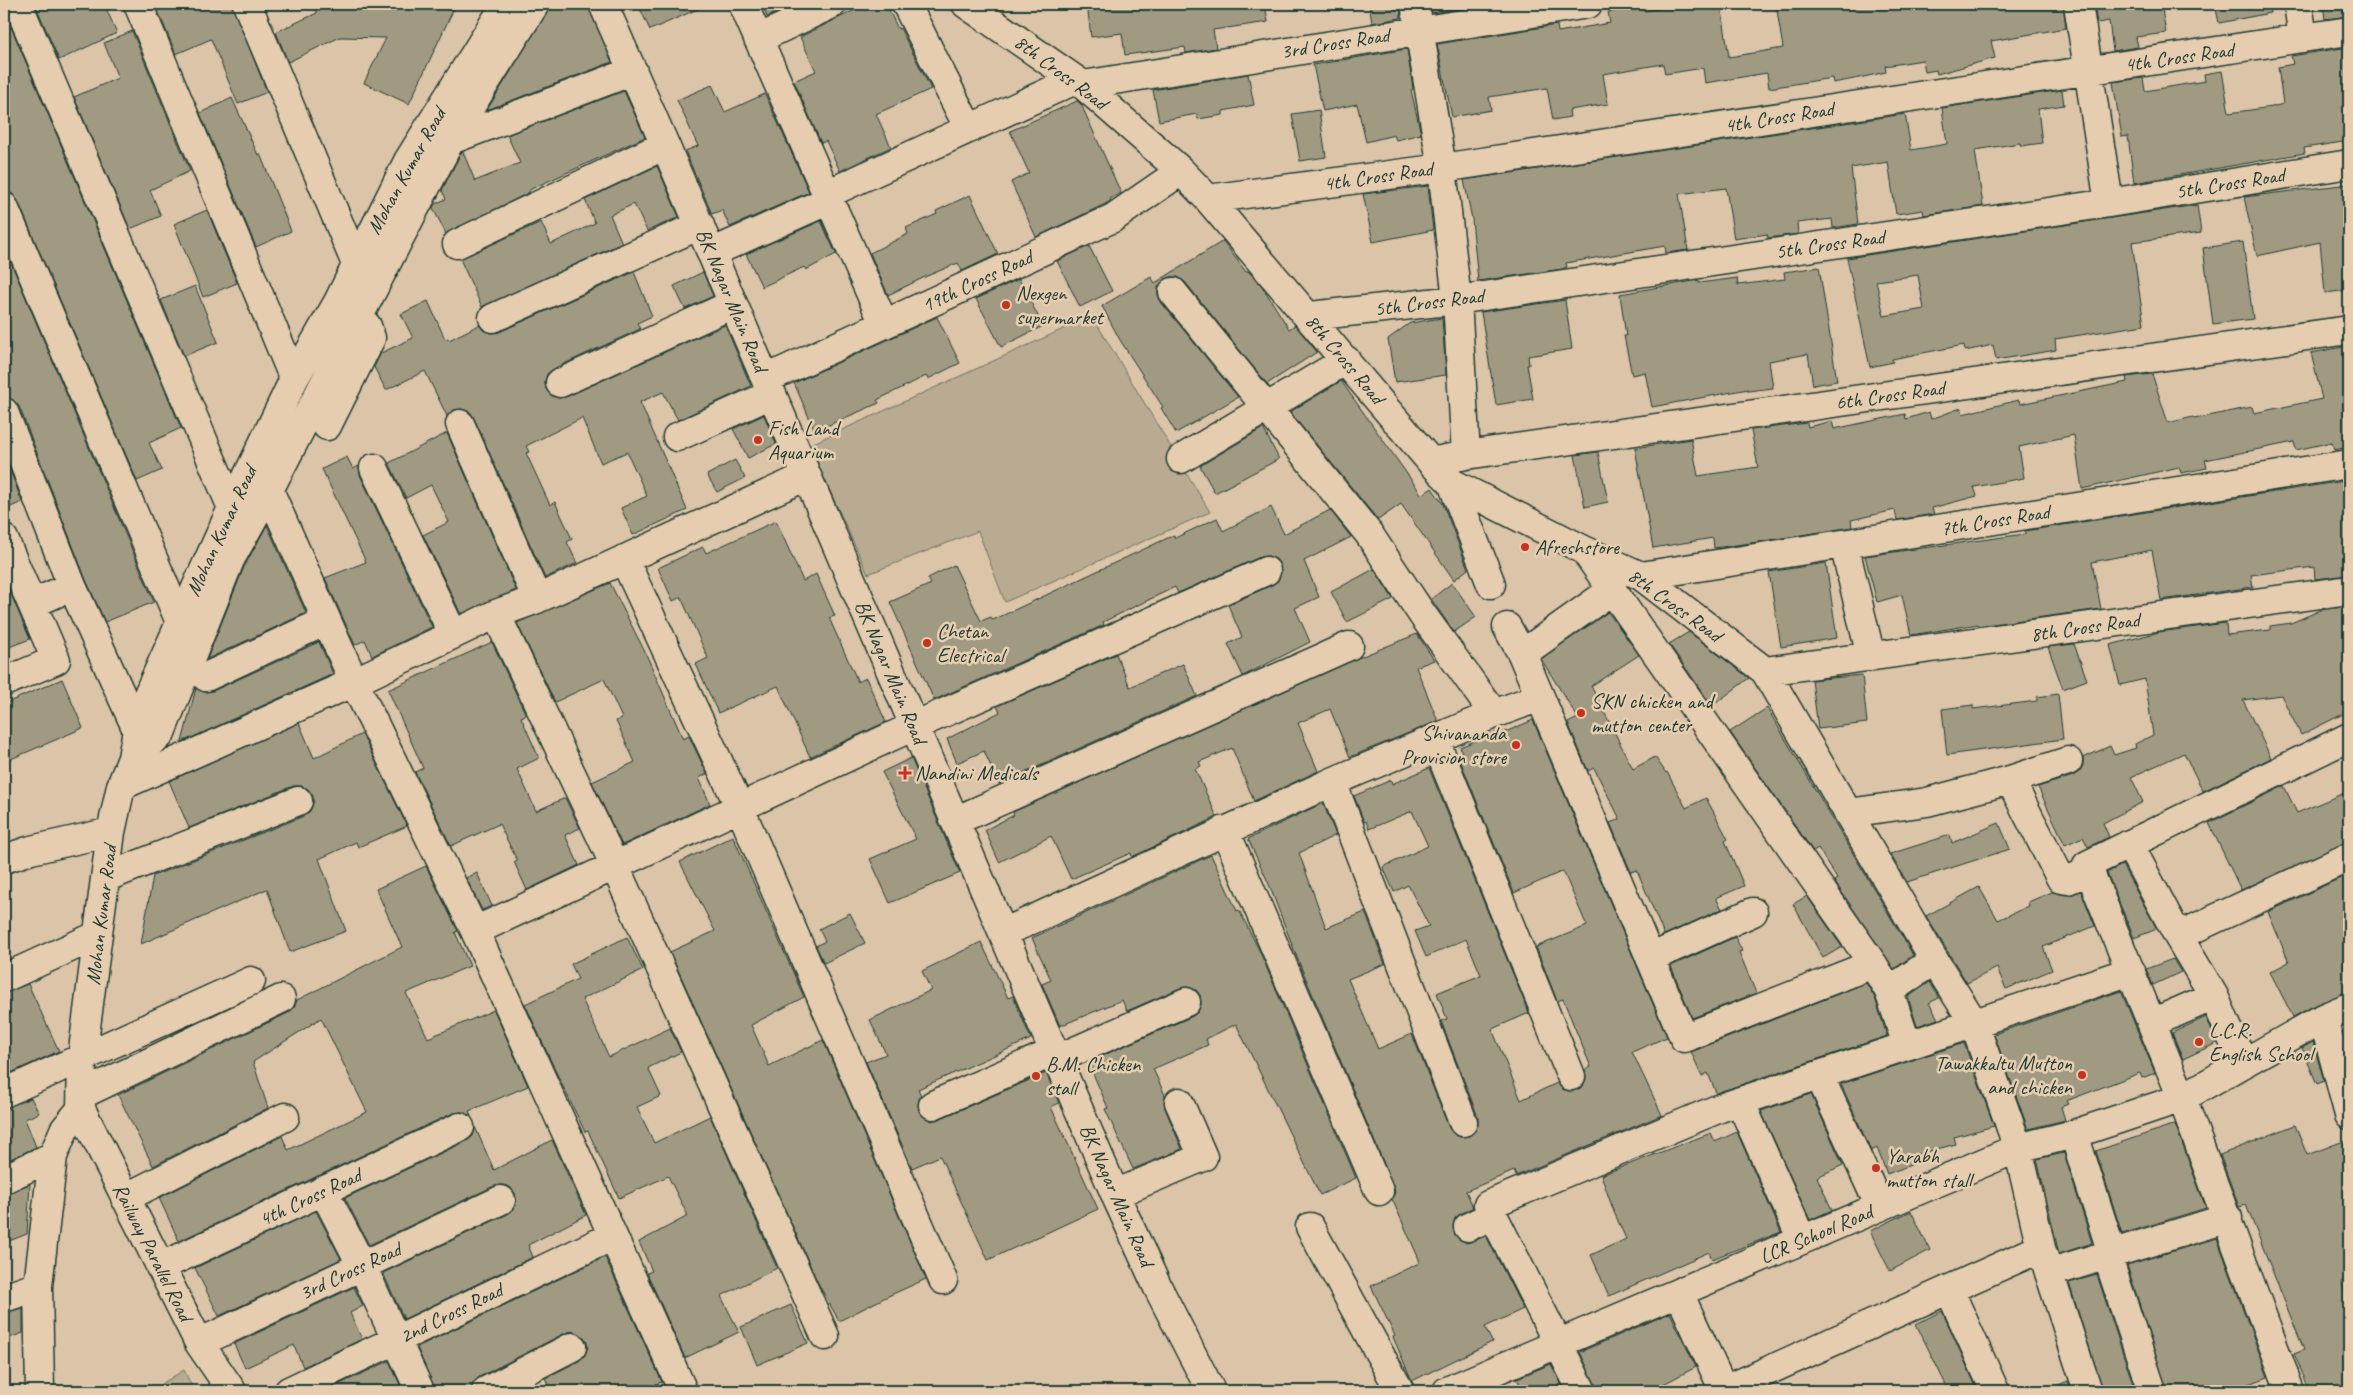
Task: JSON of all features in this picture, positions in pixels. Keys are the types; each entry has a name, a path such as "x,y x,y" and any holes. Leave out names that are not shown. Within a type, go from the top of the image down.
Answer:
{"street":[{"path":"4,13 12,4"},
{"path":"18,4 232,508"},
{"path":"138,4 294,379"},
{"path":"247,4 356,264"},
{"name":"Mohan Kumar Road","path":"82,1101 82,1058 107,877 111,832 122,786 132,758 148,732 149,692 191,626 232,508 294,379 338,302 408,161 506,4"},
{"path":"191,626 269,490 451,140 535,4"},
{"name":"BK Nagar Main Road","path":"603,4 666,145 1115,1194 1157,1286 1212,1391"},
{"path":"743,4 884,324"},
{"path":"758,39 832,4"},
{"path":"906,4 969,129"},
{"name":"8th Cross Road","path":"966,4 1079,82 1181,170 1310,316 1431,462 1452,483 1584,550 1641,576 1765,672 2349,590"},
{"name":"3rd Cross Road","path":"711,253 969,129 1079,82 1417,16 1588,4"},
{"path":"2078,4 2109,202"},
{"path":"2298,4 2303,38"},
{"path":"1417,16 1442,168 1457,300 1466,455"},
{"name":"4th Cross Road","path":"1208,199 1442,168 2349,31"},
{"path":"451,140 633,71"},
{"path":"457,244 666,145"},
{"name":"5th Cross Road","path":"1310,316 1457,300 2349,164"},
{"name":"19th Cross Road","path":"677,437 884,324 1113,218 1181,170"},
{"path":"4,207 191,626"},
{"path":"493,318 700,225"},
{"path":"1173,292 1369,534 1422,614 1494,714"},
{"path":"560,383 733,304"},
{"path":"328,426 371,338 367,326 358,320"},
{"name":"6th Cross Road","path":"1431,462 1466,455 2349,330"},
{"path":"1181,459 1346,360"},
{"path":"5,420 72,586 148,732"},
{"path":"460,424 537,599"},
{"name":"7th Cross Road","path":"1641,576 2349,464"},
{"path":"374,468 453,634"},
{"path":"122,786 354,682 496,614 537,599 807,476"},
{"path":"1452,483 1491,584"},
{"path":"269,490 354,682 475,931 683,1391"},
{"path":"4,539 56,660 4,682"},
{"path":"1844,544 1870,657"},
{"path":"1584,550 1873,964 1890,991 1907,1045"},
{"path":"624,559 740,808 943,1280"},
{"path":"475,931 614,864 740,808 914,726 1266,571"},
{"path":"32,604 72,586"},
{"path":"1522,654 1612,590"},
{"path":"496,614 614,864 825,1336"},
{"path":"206,677 326,621"},
{"path":"1507,628 1522,654 1684,1038 1873,964"},
{"path":"955,821 1348,646"},
{"path":"1765,672 1934,960 1974,1023 2018,1148 2045,1260 2088,1391"},
{"path":"1003,933 1332,782 1494,714 1540,697"},
{"path":"2290,1391 2228,1218 2182,1098 2087,865 2349,737"},
{"path":"1435,740 1571,1076"},
{"path":"1848,813 1927,802 2010,780 2068,761"},
{"path":"2010,780 2062,879 2068,880 2089,871"},
{"path":"1332,782 1463,1122"},
{"path":"107,877 298,801"},
{"path":"1225,830 1379,1191"},
{"path":"4,860 31,850 111,832"},
{"path":"2128,844 2178,936 2214,996 2244,1064"},
{"path":"2178,936 2349,857"},
{"path":"1650,958 1753,912"},
{"path":"4,978 98,935"},
{"path":"1890,991 1934,960"},
{"path":"1582,1391 1560,1344 1488,1205 1720,1108 2131,971"},
{"path":"4,1093 251,981"},
{"path":"2152,1023 2214,996"},
{"path":"40,1391 38,1286 53,1156 64,1130 82,1101 281,1000"},
{"path":"933,1105 1186,1002"},
{"name":"LCR School Road","path":"1447,1391 2018,1148 2074,1134 2182,1098 2323,1018 2349,1007"},
{"path":"2323,1018 2349,1115"},
{"path":"1819,1075 1880,1207"},
{"name":"Railway Parallel Road","path":"82,1101 125,1198 199,1343 232,1391"},
{"path":"1740,1101 1802,1240"},
{"path":"1115,1194 1203,1157 1179,1102"},
{"path":"125,1198 285,1117"},
{"name":"4th Cross Road","path":"160,1267 460,1127"},
{"path":"2074,1134 2109,1244 2107,1255 2152,1391"},
{"path":"4,1179 53,1156"},
{"path":"323,1190 362,1266 420,1391"},
{"name":"3rd Cross Road","path":"199,1343 501,1200"},
{"path":"1468,1227 1493,1215"},
{"path":"1679,1293 1724,1391 1949,1289 2045,1260 2107,1255 2228,1218"},
{"path":"1310,1227 1400,1391"},
{"name":"2nd Cross Road","path":"289,1391 613,1236"},
{"path":"4,1298 38,1286"},
{"path":"1949,1289 1995,1391"},
{"path":"486,1391 572,1347"}],"shaded area":[{"path":"1092,316 1210,512 1005,602 978,531 868,574 809,445"},
{"path":"184,1370 194,1391 150,1391"}],"building":[{"path":"39,4 104,4 117,33 59,60 36,6"},
{"path":"155,4 232,4 267,92 238,104 211,39 176,54"},
{"path":"313,4 456,4 409,104 364,83 386,38 340,37 288,62 276,32 317,13"},
{"path":"552,4 588,4 612,62 487,110"},
{"path":"638,4 709,4 650,30"},
{"path":"762,4 796,4 767,17"},
{"path":"867,4 886,4 931,89 876,114 891,147 840,171 826,141 821,143 794,81 816,71 800,37"},
{"path":"1087,4 1265,4 1268,22 1213,30 1216,48 1186,53 1185,47 1125,55 1122,33 1091,37"},
{"path":"1369,4 1400,4 1401,18 1372,23"},
{"path":"1431,4 1491,4 1432,13"},
{"path":"1688,4 1721,4 1729,57 1783,48 1776,4 2063,4 2066,28 1991,41 1995,58 1937,74 1936,70 1925,72 1923,60 1885,66 1886,72 1833,83 1832,78 1769,88 1767,73 1705,83 1703,68 1665,74 1663,64 1603,74 1608,104 1569,110 1570,117 1553,120 1547,88 1489,97 1491,110 1452,117 1437,44 1557,25 1558,32 1610,23 1608,12 1643,6 1644,11"},
{"path":"2094,4 2161,4 2166,33 2136,37 2138,47 2113,51 2109,21 2097,23"},
{"path":"2215,4 2269,4 2270,13 2219,23"},
{"path":"2323,4 2349,4 2349,16 2325,19"},
{"path":"11,27 181,428 149,443 162,470 137,481 18,201 13,194 4,192 4,32"},
{"path":"132,31 190,171 150,190 161,216 130,229 74,97 118,78 104,43"},
{"path":"2349,47 2349,141 2304,148 2305,153 2134,183 2128,136 2122,137 2113,82 2143,78 2145,91 2205,81 2204,74 2222,71 2229,113 2272,107 2283,104 2278,67 2293,64 2291,56"},
{"path":"1407,49 1413,89 1411,90 1421,134 1396,140 1394,135 1366,142 1357,104 1323,111 1313,65"},
{"path":"1248,74 1254,105 1223,111 1223,115 1198,119 1197,114 1159,121 1153,90"},
{"path":"712,85 725,112 765,94 809,192 730,227 722,210 712,214 685,151 698,146 677,100"},
{"path":"2062,90 2064,105 2038,109 2042,143 2021,146 2020,143 1975,150 1983,206 1924,215 1923,210 1896,214 1888,162 1851,168 1858,224 1833,228 1832,219 1797,223 1798,234 1768,238 1767,234 1734,239 1726,188 1679,194 1688,250 1666,253 1665,246 1566,263 1567,267 1562,269 1478,281 1472,219 1464,180 1905,114 1911,150 1947,144 1942,108"},
{"path":"624,91 645,137 531,189 528,193 446,234 433,208 435,204 446,199 442,190 461,153 463,152 475,181 520,163 507,135"},
{"path":"232,98 258,155 260,154 291,231 256,247 200,113"},
{"path":"1077,101 1081,104 1121,193 1110,199 1111,201 1036,237 1011,182 1029,173 1010,131"},
{"path":"1319,110 1326,157 1300,161 1292,114"},
{"path":"657,166 679,217 647,231 634,204 610,215 622,243 482,307 460,259 541,222 551,244 595,223 585,200"},
{"path":"2349,184 2349,290 2325,293 2320,242 2257,256 2244,197"},
{"path":"1428,186 1433,230 1373,242 1363,194"},
{"path":"970,195 998,254 962,271 958,263 888,295 870,253 908,234 906,228 937,214 936,211"},
{"path":"2197,205 2201,233 2132,242 2144,325 2055,339 2056,350 1996,360 1993,345 1965,351 1964,345 1892,359 1893,362 1870,367 1847,258","holes":["1918,275 1924,309 1884,316 1876,281"]},
{"path":"207,210 237,283 203,297 174,224"},
{"path":"821,221 836,254 806,270 804,267 762,287 746,254"},
{"path":"1223,241 1246,272 1248,271 1262,286 1289,329 1295,325 1317,352 1267,384 1185,282 1178,277 1164,280 1158,287 1158,295 1161,302 1238,397 1176,433 1161,408 1163,407 1120,340 1102,306 1151,277 1155,283"},
{"path":"2243,242 2253,319 2213,324 2203,248"},
{"path":"4,246 154,602 105,622 86,580 19,406 13,400 4,397"},
{"path":"1089,246 1112,291 1080,307 1057,261"},
{"path":"1819,267 1837,381 1813,385 1808,354 1769,361 1773,388 1748,391 1748,389 1652,407 1645,372 1632,375 1624,336 1626,336 1620,294 1699,280 1699,283 1737,278 1738,285 1785,279 1784,272"},
{"path":"634,272 652,316 637,323 640,329 553,369 547,374 545,381 546,389 551,395 558,398 566,397 725,325 751,386 678,420 663,392 640,402 687,510 633,535 621,508 647,496 627,452 601,463 582,418 526,446 529,452 526,453 550,505 555,502 572,539 567,542 577,563 545,578 470,412 462,409 454,410 447,416 425,371 386,390 374,367 381,353 413,338 401,314 428,301 445,339 448,338 449,340 479,325 484,331 491,333 499,332"},
{"path":"703,272 713,296 685,309 674,286"},
{"path":"1019,279 1043,326 1001,347 976,299"},
{"path":"195,286 218,342 184,356 161,300"},
{"path":"1565,300 1572,349 1528,356 1529,365 1527,365 1533,399 1496,405 1481,312"},
{"path":"937,317 960,363 928,379 926,376 877,400 879,403 815,431 794,383"},
{"path":"1442,318 1446,375 1395,382 1388,339 1410,323"},
{"path":"2349,346 2349,447 2334,450 2332,442 2296,450 2294,442 2205,460 2207,468 2181,473 2179,467 2082,489 2074,435 2019,447 2024,478 1974,487 1977,496 1932,508 1934,514 1897,520 1895,510 1851,520 1852,527 1751,543 1714,548 1713,538 1653,548 1635,448 1691,439 1698,476 1758,467 1751,430 1807,423 1808,427 1832,421 1834,429 1905,414 1906,419 1929,412 1931,419 1961,408 1963,414 2019,400 2020,404 2127,382 2126,377 2152,374 2168,423 2252,407 2254,413 2322,399 2311,353"},
{"path":"1341,381 1422,495 1432,488 1443,504 1468,569 1454,580 1401,504 1378,520 1290,412"},
{"path":"764,415 776,444 748,458 733,429"},
{"path":"1263,428 1279,459 1215,493 1200,466"},
{"path":"447,433 516,590 461,614 423,535 449,522 431,485 406,498 389,463"},
{"path":"1598,452 1608,502 1585,507 1575,455"},
{"path":"4,454 22,502 4,510"},
{"path":"347,457 353,469 359,466 360,475 432,627 372,656 365,640 355,645 325,578 366,562 322,469"},
{"path":"735,460 745,478 717,492 707,475"},
{"path":"2344,481 2349,521 2349,575 2315,579 2314,567 2251,575 2253,587 2161,600 2152,550 2092,562 2101,609 1978,626 1978,624 1911,635 1902,595 1877,602 1865,556 2025,534 2025,531"},
{"path":"1271,507 1284,534 1330,510 1351,537 1304,561 1319,597 1295,608 1310,642 1243,676 1228,644 1242,637 1228,605 1278,581 1281,573 1280,565 1276,559 1268,556 1260,557 1178,593 1175,587 1103,622 1104,625 934,700 890,602 931,584 928,578 954,565 981,621 991,617 993,620 1174,535 1175,538 1217,518 1223,531"},
{"path":"776,521 803,581 816,574 835,616 829,618 858,682 866,678 886,722 810,757 778,686 718,713 696,664 708,658 681,597 673,601 658,568 703,547 706,553"},
{"path":"267,525 306,613 207,659 244,567"},
{"path":"1826,563 1837,638 1781,647 1769,572"},
{"path":"1374,569 1393,599 1347,622 1331,592"},
{"path":"4,578 30,639 4,649"},
{"path":"610,583 646,654 683,739 689,736 707,774 699,778 710,804 622,845 592,782 635,762 616,721 622,718 604,679 555,702 517,623"},
{"path":"1452,583 1476,617 1454,632 1431,599"},
{"path":"2349,606 2349,711 2301,735 2281,695 2243,700 2271,758 2203,791 2184,753 2131,777 2143,802 2103,823 2109,837 2088,847 2083,837 2065,845 2038,787 2073,776 2080,771 2083,765 2083,758 2110,746 2114,755 2136,748 2135,744 2153,735 2145,679 2120,685 2110,645 2159,632 2226,623 2227,635 2270,630 2270,626 2291,623 2321,610"},
{"path":"1608,612 1639,655 1591,686 1633,769 1655,757 1667,772 1686,808 1706,798 1728,839 1725,841 1744,886 1716,898 1722,909 1664,935 1637,870 1631,872 1610,823 1620,819 1594,768 1588,771 1568,723 1578,718 1541,659"},
{"path":"1689,632 1749,678 1712,706 1669,644"},
{"path":"1417,634 1434,660 1416,667 1438,721 1350,757 1330,709 1298,723 1318,771 1254,801 1232,748 1199,762 1201,766 1195,769 1217,817 1215,818 1132,857 1131,853 1071,879 1051,836 999,862 985,830 1014,815 1013,812 1358,658"},
{"path":"319,642 333,674 182,742 196,688 204,692 213,691"},
{"path":"492,642 526,715 521,717 539,758 517,769 536,811 565,798 580,828 565,835 579,865 527,890 514,862 517,860 499,824 451,846 415,772 423,768 388,690"},
{"path":"2074,644 2087,680 2063,689 2048,647"},
{"path":"1116,654 1130,687 1183,664 1197,696 999,784 984,751 957,763 947,739 1000,712 997,706"},
{"path":"1862,675 1867,723 1818,729 1812,680"},
{"path":"62,679 83,728 4,762 4,704"},
{"path":"2058,694 2063,739 1947,755 1942,709 1973,705 1973,709 2037,701 2037,697"},
{"path":"1767,708 1913,955 1894,969 1834,881 1837,879 1818,848 1813,851 1730,732"},
{"path":"1533,720 1667,1037 1632,1052 1662,1115 1516,1176 1514,1171 1466,1191 1473,1207 1455,1218 1453,1225 1454,1233 1460,1240 1467,1243 1486,1236 1523,1309 1485,1327 1492,1342 1412,1381 1393,1337 1395,1336 1371,1286 1419,1263 1419,1259 1392,1199 1395,1192 1393,1185 1298,960 1268,882 1248,839 1323,803 1336,835 1299,853 1326,928 1365,912 1385,964 1348,979 1378,1049 1412,1034 1449,1128 1460,1137 1469,1136 1478,1125 1478,1117 1441,1021 1447,1019 1437,993 1481,975 1466,939 1426,957 1415,931 1429,926 1408,885 1394,892 1383,867 1428,846 1412,811 1369,829 1366,821 1364,822 1354,796 1391,780 1392,784 1429,768 1529,1013 1492,1029 1521,1100 1557,1083 1562,1089 1568,1091 1577,1090 1583,1086 1586,1079 1585,1070 1591,1067 1563,999 1557,1001 1536,947 1587,926 1563,871 1514,893 1458,755 1462,753 1460,747 1502,730 1503,733"},
{"path":"299,723 314,758 362,734 407,826 358,847 356,842 319,859 346,931 290,952 267,889 141,944 153,876 304,816 310,811 313,804 313,796 308,789 301,786 293,786 189,828 169,781"},
{"path":"911,758 960,873 890,903 870,859 916,839 882,772"},
{"path":"2284,786 2297,813 2349,791 2349,842 2241,890 2209,823"},
{"path":"1999,823 2010,849 1907,882 1890,854 1950,835 1952,843"},
{"path":"733,836 804,997 751,1025 769,1066 823,1040 926,1279 839,1321 818,1283 670,952 715,931 680,862"},
{"path":"1211,855 1237,911 1239,910 1260,952 1356,1178 1320,1195 1236,1024 1206,1039 1208,1045 1153,1069 1165,1095 1165,1108 1182,1149 1133,1169 1105,1109 1108,1108 1088,1062 1193,1016 1198,1012 1201,1004 1200,995 1196,990 1188,987 1180,988 1127,1011 1122,1000 1060,1026 1042,984 1051,980 1032,938"},
{"path":"2122,865 2157,929 2134,938 2107,873"},
{"path":"426,866 458,931 455,932 470,966 406,993 428,1038 494,1010 528,1086 469,1111 471,1116 462,1112 453,1113 179,1241 159,1198 282,1136 288,1150 367,1112 321,1018 253,1062 268,1108 153,1166 118,1095 288,1013 294,1008 297,1000 402,947 376,889"},
{"path":"477,873 492,906 482,910 466,878"},
{"path":"2349,874 2349,992 2317,1004 2293,1017 2270,972 2289,962 2268,912"},
{"path":"1979,887 1998,920 2029,906 2028,902 2052,892 2066,895 2081,891 2095,926 2043,947 2052,970 2006,989 1997,968 1967,983 1926,916"},
{"path":"1807,896 1842,947 1823,958 1793,904"},
{"path":"850,913 865,943 824,963 816,946 825,941 819,929"},
{"path":"627,937 643,970 582,999 609,1057 670,1028 681,1052 648,1068 661,1096 637,1107 654,1143 710,1116 777,1268 721,1296 739,1332 685,1358 647,1273 652,1271 639,1242 688,1216 668,1176 619,1198 588,1131 585,1132 525,1004 578,979 571,964"},
{"path":"1735,937 1742,951 1739,952 1756,993 1692,1018 1671,966"},
{"path":"981,942 1008,998 1013,996 1031,1039 918,1089 921,1095 918,1103 919,1112 931,1121 939,1119 1046,1073 1059,1103 1051,1107 1098,1209 988,1260 940,1156 912,1168 866,1062 886,1054 870,1020 931,990 922,971"},
{"path":"2173,959 2181,972 2153,985 2146,969"},
{"path":"1930,982 1939,998 1929,1003 1938,1019 1917,1026 1908,997"},
{"path":"1866,983 1875,998 1887,1036 1716,1093 1708,1073 1702,1076 1691,1052"},
{"path":"28,984 59,1051 4,1076 4,993"},
{"path":"2121,991 2155,1073 2142,1078 2140,1073 2066,1101 2068,1104 2061,1107 2065,1120 2028,1129 1994,1034"},
{"path":"2206,1017 2217,1043 2183,1059 2172,1033"},
{"path":"2313,1042 2324,1081 2317,1084 2302,1048"},
{"path":"1964,1043 1994,1126 1954,1137 1956,1144 1918,1154 1921,1161 1887,1174 1877,1148 1871,1151 1841,1084"},
{"path":"1811,1094 1843,1165 1817,1177 1832,1210 1810,1220 1761,1111"},
{"path":"31,1098 39,1113 25,1119 36,1147 4,1162 4,1108"},
{"path":"2175,1124 2206,1208 2122,1234 2096,1151"},
{"path":"2295,1125 2307,1155 2349,1139 2349,1279 2341,1282 2349,1303 2349,1391 2310,1391 2294,1354 2304,1350 2246,1205 2239,1207 2220,1155"},
{"path":"475,1127 494,1170 552,1140 586,1215 528,1245 533,1257 404,1319 383,1273 508,1214 514,1209 516,1202 515,1193 510,1187 503,1185 494,1186 369,1245 345,1198 467,1141 473,1136"},
{"path":"1737,1132 1781,1232 1712,1259 1709,1252 1609,1296 1591,1255 1626,1239 1601,1175 1711,1133 1715,1142"},
{"path":"2064,1153 2092,1243 2059,1254 2037,1159"},
{"path":"30,1184 27,1234 4,1243 4,1194"},
{"path":"316,1211 341,1259 219,1316 195,1268"},
{"path":"1911,1211 1930,1250 1890,1271 1870,1231"},
{"path":"2217,1238 2268,1377 2230,1391 2167,1391 2127,1265"},
{"path":"605,1257 662,1382 656,1384 660,1391 551,1391 545,1378 579,1361 585,1355 588,1347 586,1339 572,1331 479,1377 473,1383 471,1391 435,1391 417,1347"},
{"path":"2097,1275 2134,1387 2122,1391 2103,1391 2069,1283"},
{"path":"354,1287 363,1306 350,1313 362,1339 303,1367 294,1345 245,1368 234,1344"},
{"path":"791,1305 808,1343 757,1365 741,1327"},
{"path":"23,1308 23,1333 4,1340 4,1313"},
{"path":"1942,1311 1978,1391 1949,1391 1916,1324"},
{"path":"1670,1313 1696,1367 1650,1391 1598,1391 1580,1352"},
{"path":"389,1361 403,1391 325,1391"},
{"path":"1551,1364 1565,1391 1523,1391 1517,1378"},
{"path":"2068,1381 2072,1391 2044,1391"}],"place":[{"name":"Nexgen supermarket","path":"1006,305"},
{"name":"Fish Land Aquarium","path":"758,440"},
{"name":"Afreshstore","path":"1525,547"},
{"name":"Chetan Electrical","path":"927,643"},
{"name":"SKN chicken and mutton center","path":"1581,713"},
{"name":"Shivananda Provision store","path":"1516,745"},
{"name":"Nandini Medicals","path":"905,773"},
{"name":"L.C.R. English School","path":"2199,1042"},
{"name":"Tawakkaltu Mutton and chicken","path":"2082,1075"},
{"name":"B.M. Chicken stall","path":"1036,1076"},
{"name":"Yarabh mutton stall","path":"1876,1168"}]}
